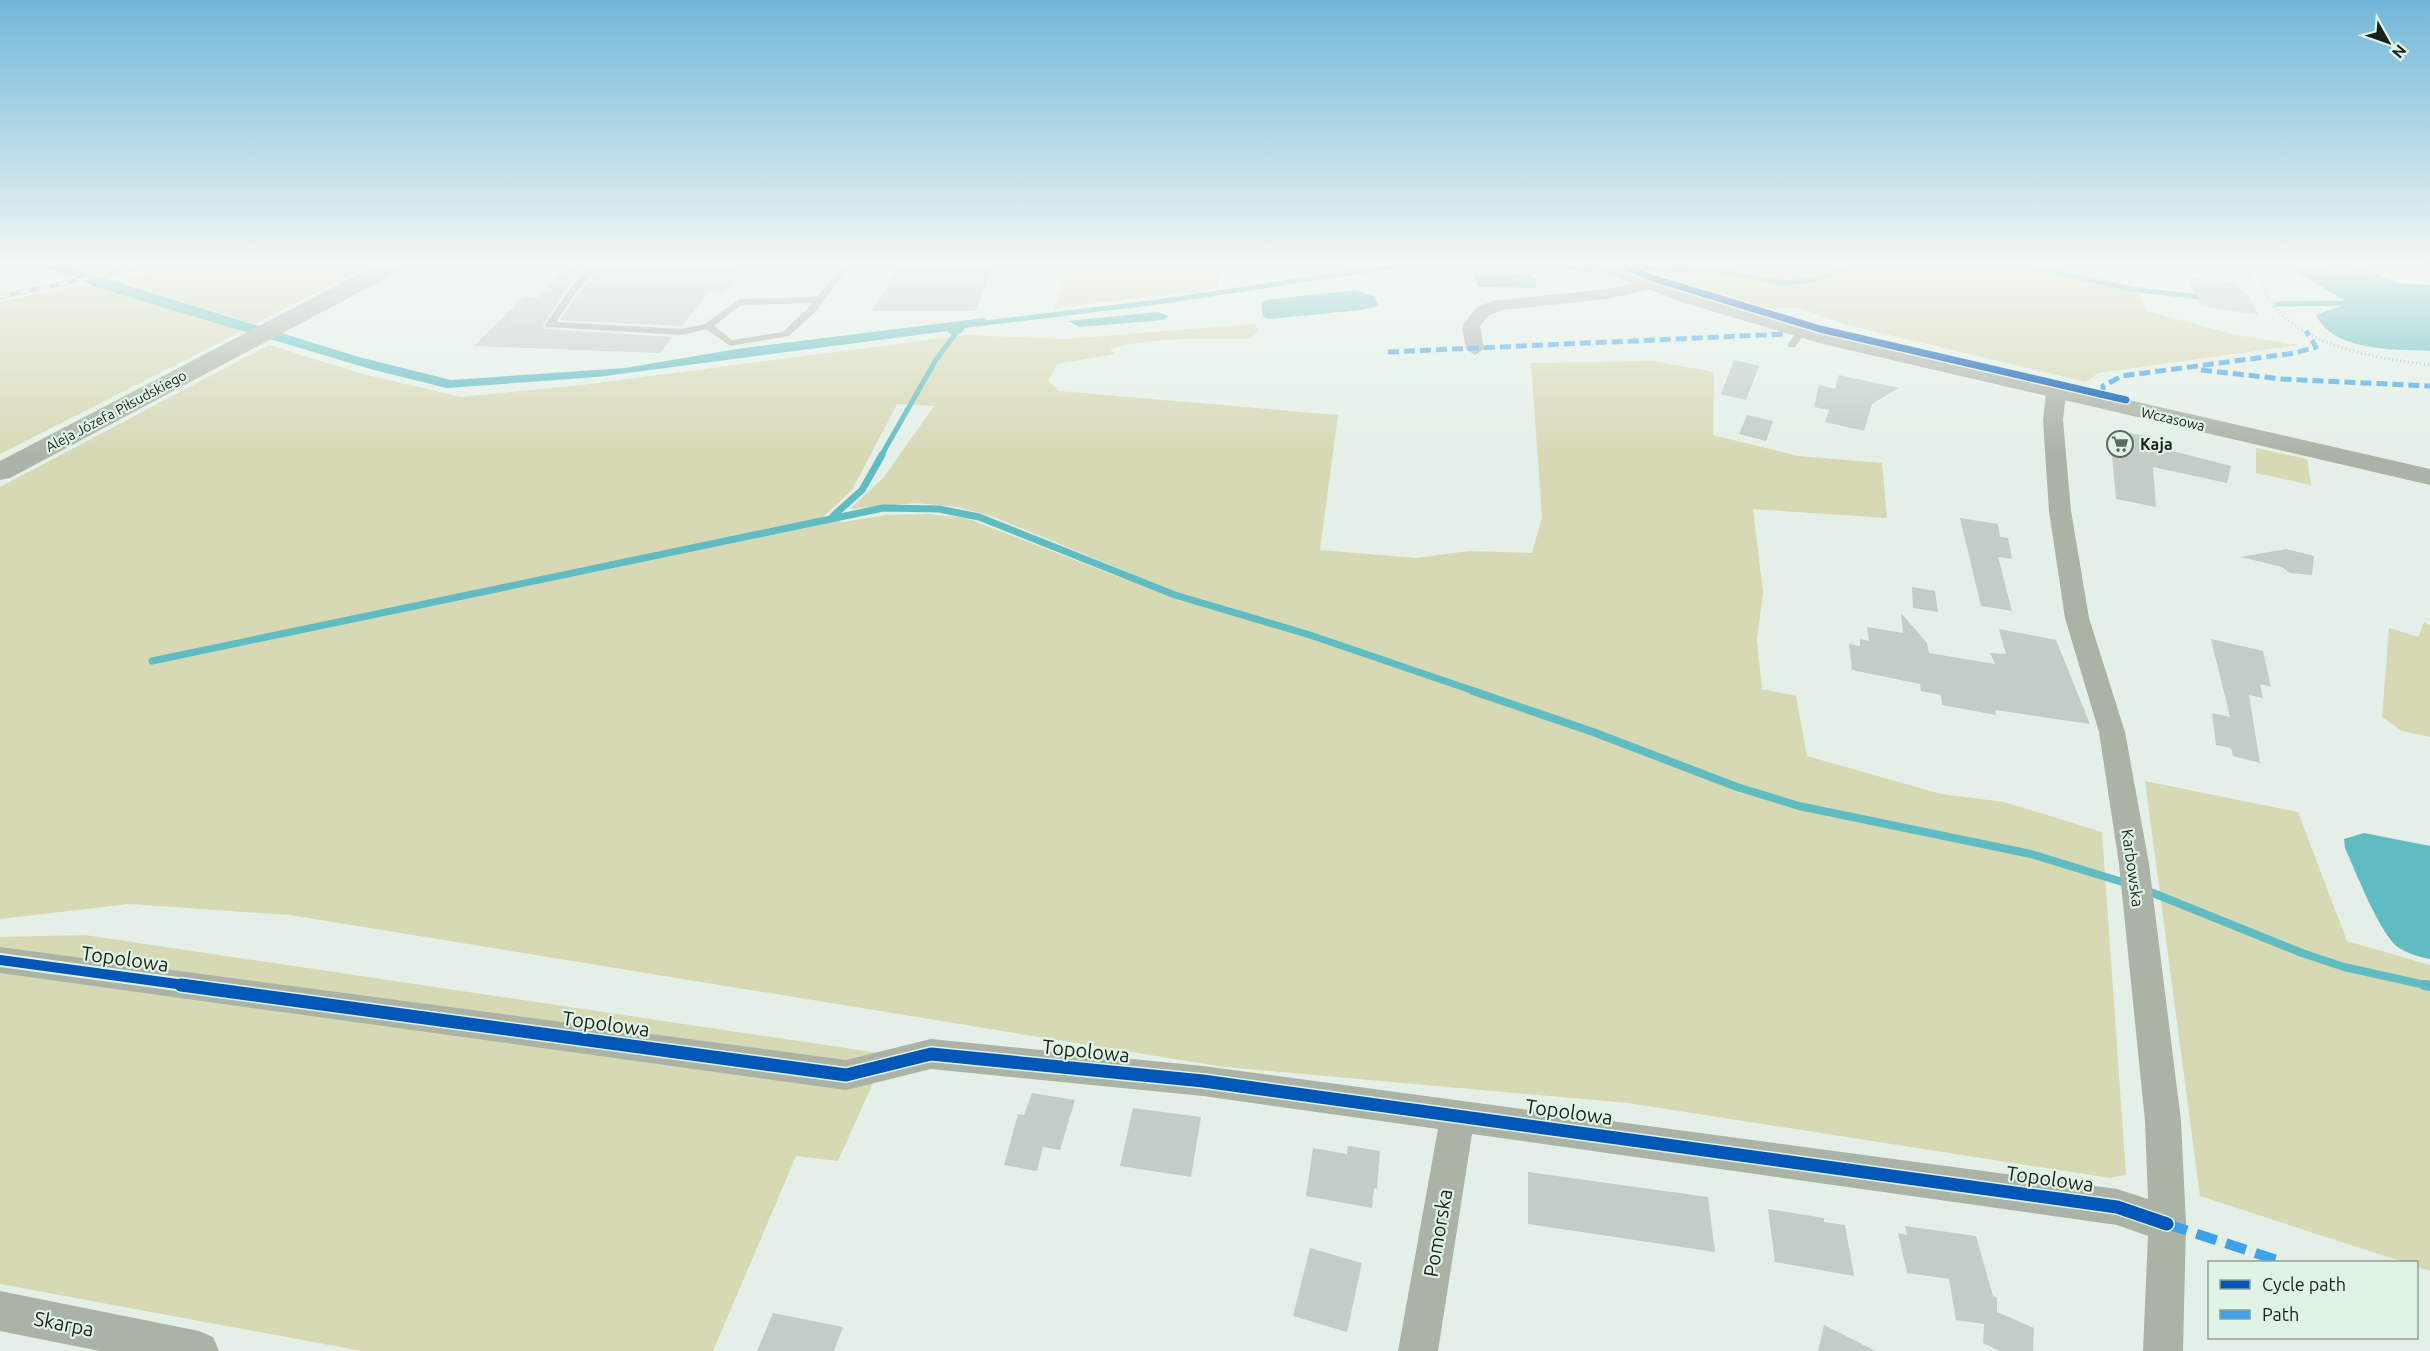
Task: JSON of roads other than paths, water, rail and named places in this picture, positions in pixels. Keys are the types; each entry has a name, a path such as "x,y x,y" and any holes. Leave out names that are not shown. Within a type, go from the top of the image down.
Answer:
{"main road":[{"name":"Aleja Józefa Piłsudskiego","path":"0,472 271,329"}],"street":[{"path":"1472,329 1475,349"},
{"name":"Wczasowa","path":"1779,329 2430,477"},
{"name":"Karbowska","path":"2056,393 2053,420 2060,511 2077,618 2112,732 2134,864 2163,1121 2167,1224 2163,1351"},
{"name":"Topolowa","path":"0,960 846,1075 931,1053 1203,1081 1458,1114 2116,1207 2167,1224"},
{"name":"Pomorska","path":"1418,1351 1458,1114"},
{"name":"Skarpa","path":"0,1311 199,1351"}],"lane":[{"path":"626,329 682,332 695,329"},
{"path":"712,329 730,343 786,334 791,329"}],"water":[{"path":"236,329 269,329 359,357 451,380 625,368 743,348 896,329 964,329 961,333 952,335 947,331 597,377 447,388 374,370"},
{"path":"2328,329 2430,329 2430,351 2366,346 2336,336"},
{"path":"2364,833 2430,846 2430,959 2399,948 2376,917 2345,848 2344,839"}],"waterway":[{"path":"881,456 937,358 956,333 955,329"},
{"path":"833,516 862,490 882,455"},
{"path":"152,661 883,508 939,509 979,517 1175,595 1310,635 1477,692"},
{"path":"1473,691 1593,732 1737,787 1799,806 2031,854 2129,884"},
{"path":"2143,889 2302,953 2344,967 2430,986 2424,985"}],"place":[{"name":"Kaja","path":"2120,444"}]}
